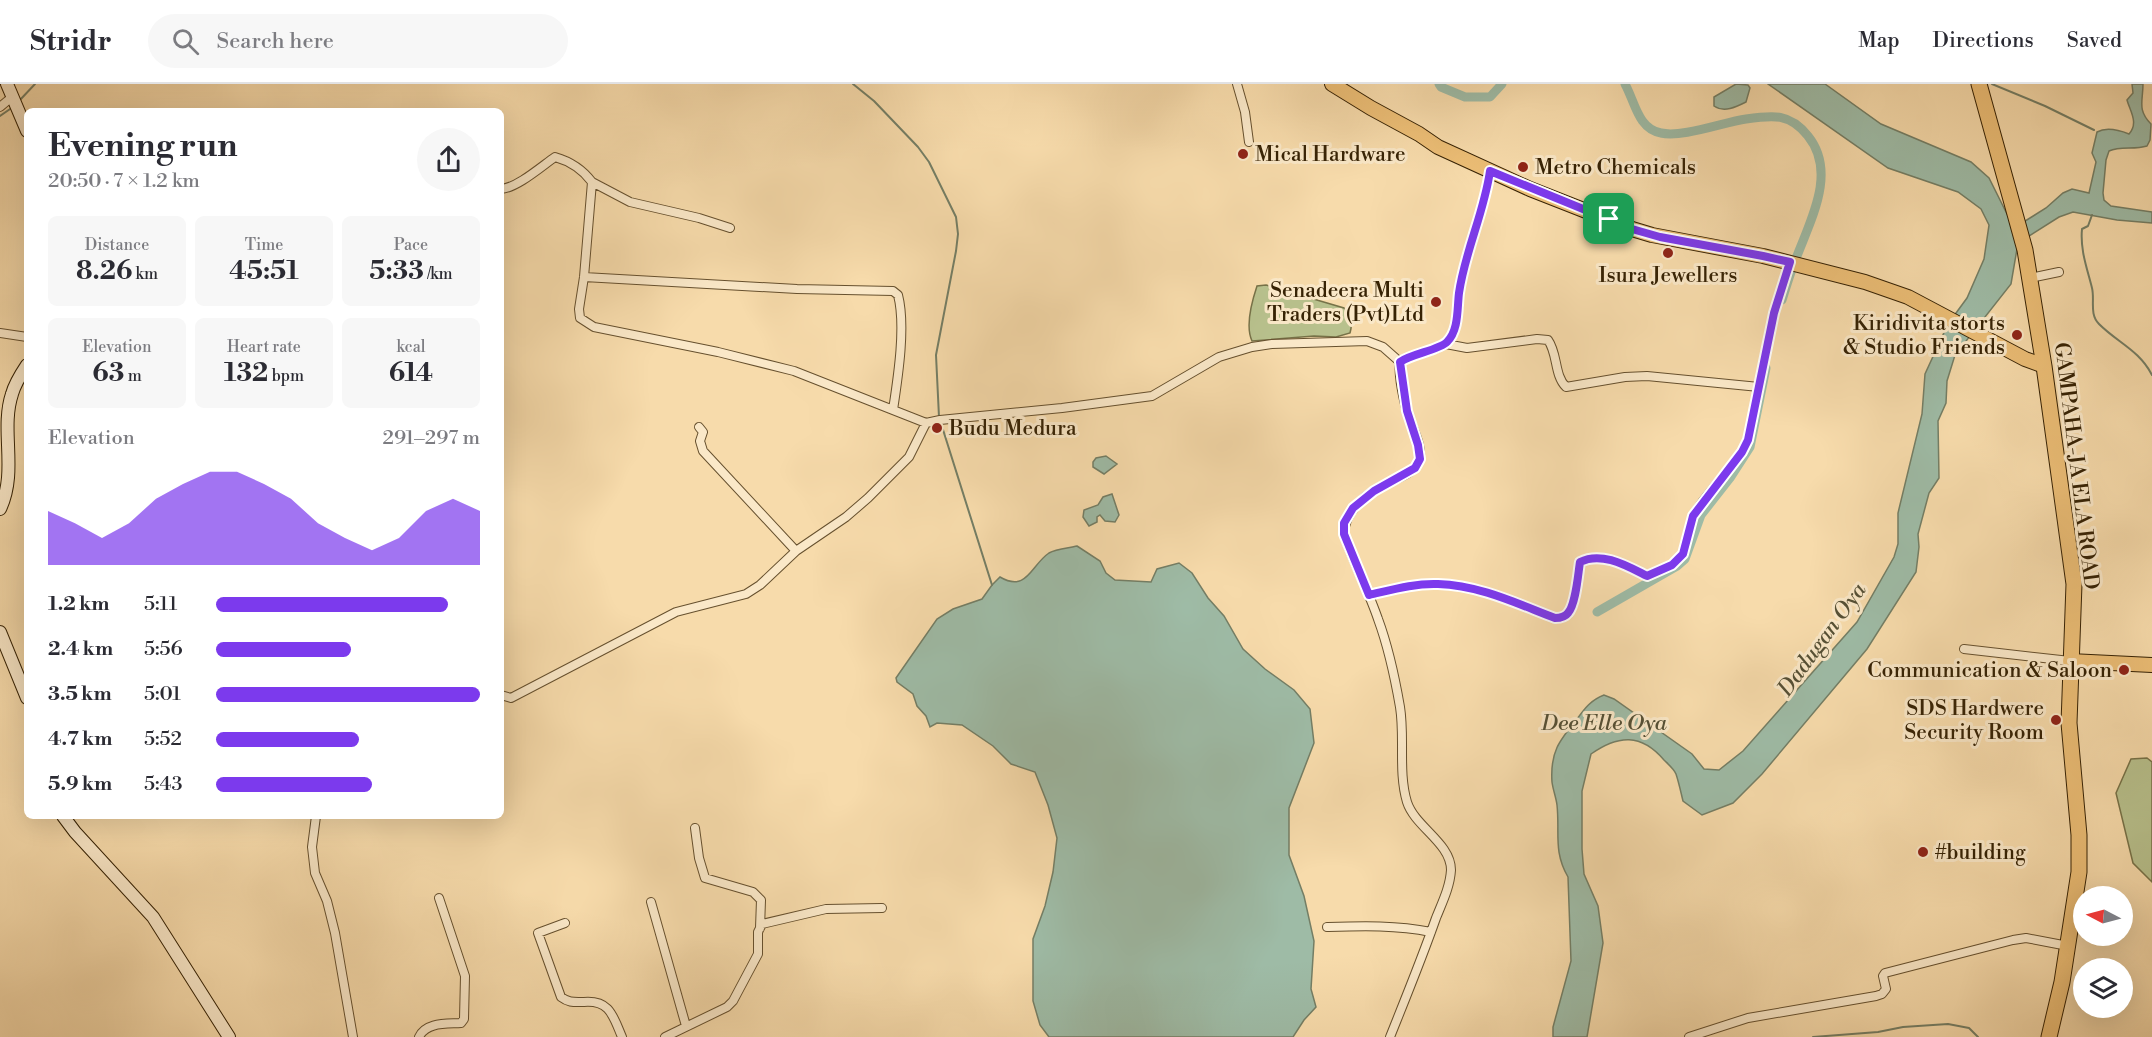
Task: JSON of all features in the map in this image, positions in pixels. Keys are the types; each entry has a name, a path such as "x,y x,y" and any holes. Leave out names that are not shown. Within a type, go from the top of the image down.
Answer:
{"highway":[{"name":"GAMPAHA-JA ELA ROAD","path":"1980,84 2024,244 2044,366 2074,584 2069,723 2079,835 2079,868 2052,1036"}],"main road":[{"path":"1332,84 1438,147 1490,171 1632,229 1660,237 1790,262 1865,282 1908,297 2044,366"},
{"path":"2070,661 2152,665"}],"street":[{"path":"7,84 24,124"},
{"path":"1237,84 1245,112 1249,142"},
{"path":"0,107 12,97"},
{"path":"504,189 555,157 567,161 592,182 630,202 699,218 730,228"},
{"path":"1446,344 1456,323 1462,276 1482,210 1490,171"},
{"path":"592,182 580,318 594,327 718,352 794,371 926,423 1152,396 1219,357 1239,350 1284,343 1367,341 1383,347 1400,362 1407,411 1420,459 1415,468 1374,491 1353,508 1344,523 1344,534 1379,620 1387,648 1400,709 1403,779 1407,800 1410,809 1443,850 1451,864 1449,884 1390,1037"},
{"path":"1369,595 1436,584 1460,586 1499,597 1555,618 1562,618 1568,614 1572,605 1580,562 1591,556 1619,563 1647,576 1672,565 1683,554 1693,516 1742,452 1748,440 1774,313 1790,262"},
{"path":"2030,278 2059,272"},
{"path":"585,277 797,289 892,291 898,295 901,324 893,410"},
{"path":"0,333 24,337"},
{"path":"1400,362 1446,344 1467,348 1537,339 1548,340 1553,347 1561,382 1566,387 1625,377 1647,376 1759,387"},
{"path":"0,509 6,497 10,455 8,419 11,396 24,370"},
{"path":"504,696 512,698 676,612 746,594 760,585 796,551 846,517 909,457 926,423"},
{"path":"699,427 703,432 700,441 703,451 796,551"},
{"path":"0,632 24,691"},
{"path":"1964,649 2070,661"},
{"path":"65,819 153,917 229,1037"},
{"path":"316,819 312,847 315,873 327,901 335,933 353,1037"},
{"path":"665,1037 727,1007 733,1001 758,954 761,900 753,892 705,878 699,858 695,828"},
{"path":"419,1037 427,1027 461,1023 464,1018 465,976 439,898"},
{"path":"651,902 686,1026"},
{"path":"760,929 762,924 776,919 826,909 882,908"},
{"path":"565,923 538,933 561,997 568,1002 603,1003 612,1014 622,1037"},
{"path":"1327,927 1382,925 1431,932"},
{"path":"1689,1037 1748,1018 1876,996 1882,994 1886,989 1883,976 1885,973 2013,940 2026,938 2068,946"}],"green space":[{"path":"1266,285 1344,308 1351,319 1350,333 1336,337 1314,336 1252,341 1249,321 1253,299 1257,286"},
{"path":"2147,758 2152,762 2152,882 2133,863 2116,793 2131,759"}],"water":[{"path":"1736,84 1748,85 1750,88 1746,102 1726,109 1714,106 1714,97"},
{"name":"Dee Elle Oya","path":"1768,84 1825,84 1881,124 1971,162 1989,178 2014,228 2046,208 2063,193 2072,189 2089,193 2096,162 2092,153 2097,132 2113,130 2129,134 2134,121 2127,100 2133,93 2132,84 2143,84 2142,110 2151,124 2150,140 2147,146 2109,151 2103,193 2104,200 2111,206 2152,212 2152,223 2117,220 2073,212 2059,217 2018,243 2011,284 1955,355 1947,381 1946,403 1938,421 1939,478 1929,493 1918,534 1916,572 1867,649 1762,774 1733,803 1702,815 1683,801 1676,774 1672,768 1655,751 1638,741 1620,740 1591,754 1582,791 1582,849 1584,874 1598,906 1603,943 1587,1037 1553,1037 1553,1027 1571,961 1568,877 1560,859 1557,805 1552,782 1554,755 1557,748 1586,708 1595,699 1604,695 1614,699 1692,754 1704,769 1719,770 1743,751 1857,622 1894,557 1898,544 1898,513 1922,414 1925,374 1948,324 1967,298 1984,259 1989,225 1981,209 1958,192 1888,168"},
{"path":"1106,456 1117,464 1104,474 1093,467 1093,462 1096,458"},
{"path":"1112,494 1119,515 1115,522 1105,521 1100,515 1097,517 1097,522 1089,526 1083,517 1084,510 1098,505 1103,497"},
{"path":"1077,546 1100,561 1106,573 1115,580 1151,582 1157,569 1179,563 1192,573 1208,598 1224,616 1243,649 1265,669 1294,690 1310,709 1314,743 1289,808 1289,855 1304,896 1314,941 1311,989 1316,1007 1293,1037 1049,1037 1040,1025 1033,1001 1033,939 1045,906 1053,872 1057,838 1048,805 1035,772 1011,764 993,746 962,725 937,723 930,727 926,716 917,706 913,694 897,682 896,678 937,619 953,609 982,599 1000,577 1009,581 1023,580 1049,553"}],"waterway":[{"path":"19,101 35,84"},
{"path":"853,84 874,101 918,147 929,162 956,217 958,234 956,251 936,355 939,417 992,585"},
{"path":"1439,84 1465,97 1490,97 1502,84"},
{"path":"1625,84 1642,120 1647,126 1661,133 1680,133 1746,119 1780,117 1795,123 1808,136 1816,150 1820,165 1819,196 1782,300"},
{"path":"1992,84 2094,130"},
{"path":"0,116 13,107"},
{"path":"2092,215 2088,226 2082,229 2082,244 2093,293 2094,316 2106,331 2141,359 2152,375"},
{"path":"1597,612 1677,566 1685,559 1701,515 1730,478 1750,447 1766,368"},
{"path":"1813,1037 1948,1024 1969,1028 1978,1037"}],"place":[{"name":"Mical Hardware","path":"1243,154"},
{"name":"Metro Chemicals","path":"1523,167"},
{"name":"Isura Jewellers","path":"1668,253"},
{"name":"Senadeera Multi Traders (Pvt)Ltd","path":"1436,302"},
{"name":"Kiridivita storts & Studio Friends","path":"2017,335"},
{"name":"Budu Medura","path":"937,428"},
{"name":"Communication & Saloon","path":"2124,670"},
{"name":"SDS Hardwere Security Room","path":"2056,720"},
{"name":"#building","path":"1923,852"}],"route":[{"path":"1490,171 1609,219 1652,235 1790,262 1774,313 1748,440 1742,452 1693,516 1683,554 1672,565 1647,576 1631,567 1591,556 1580,562 1572,605 1568,614 1562,618 1555,618 1499,597 1460,586 1436,584 1369,595 1344,534 1344,523 1353,508 1386,483 1415,468 1420,459 1402,389 1400,362 1446,344 1451,336 1456,323 1462,276 1478,226 1490,171"}],"water label":[{"name":"Dadugan Oya","path":"1821,639"}]}
